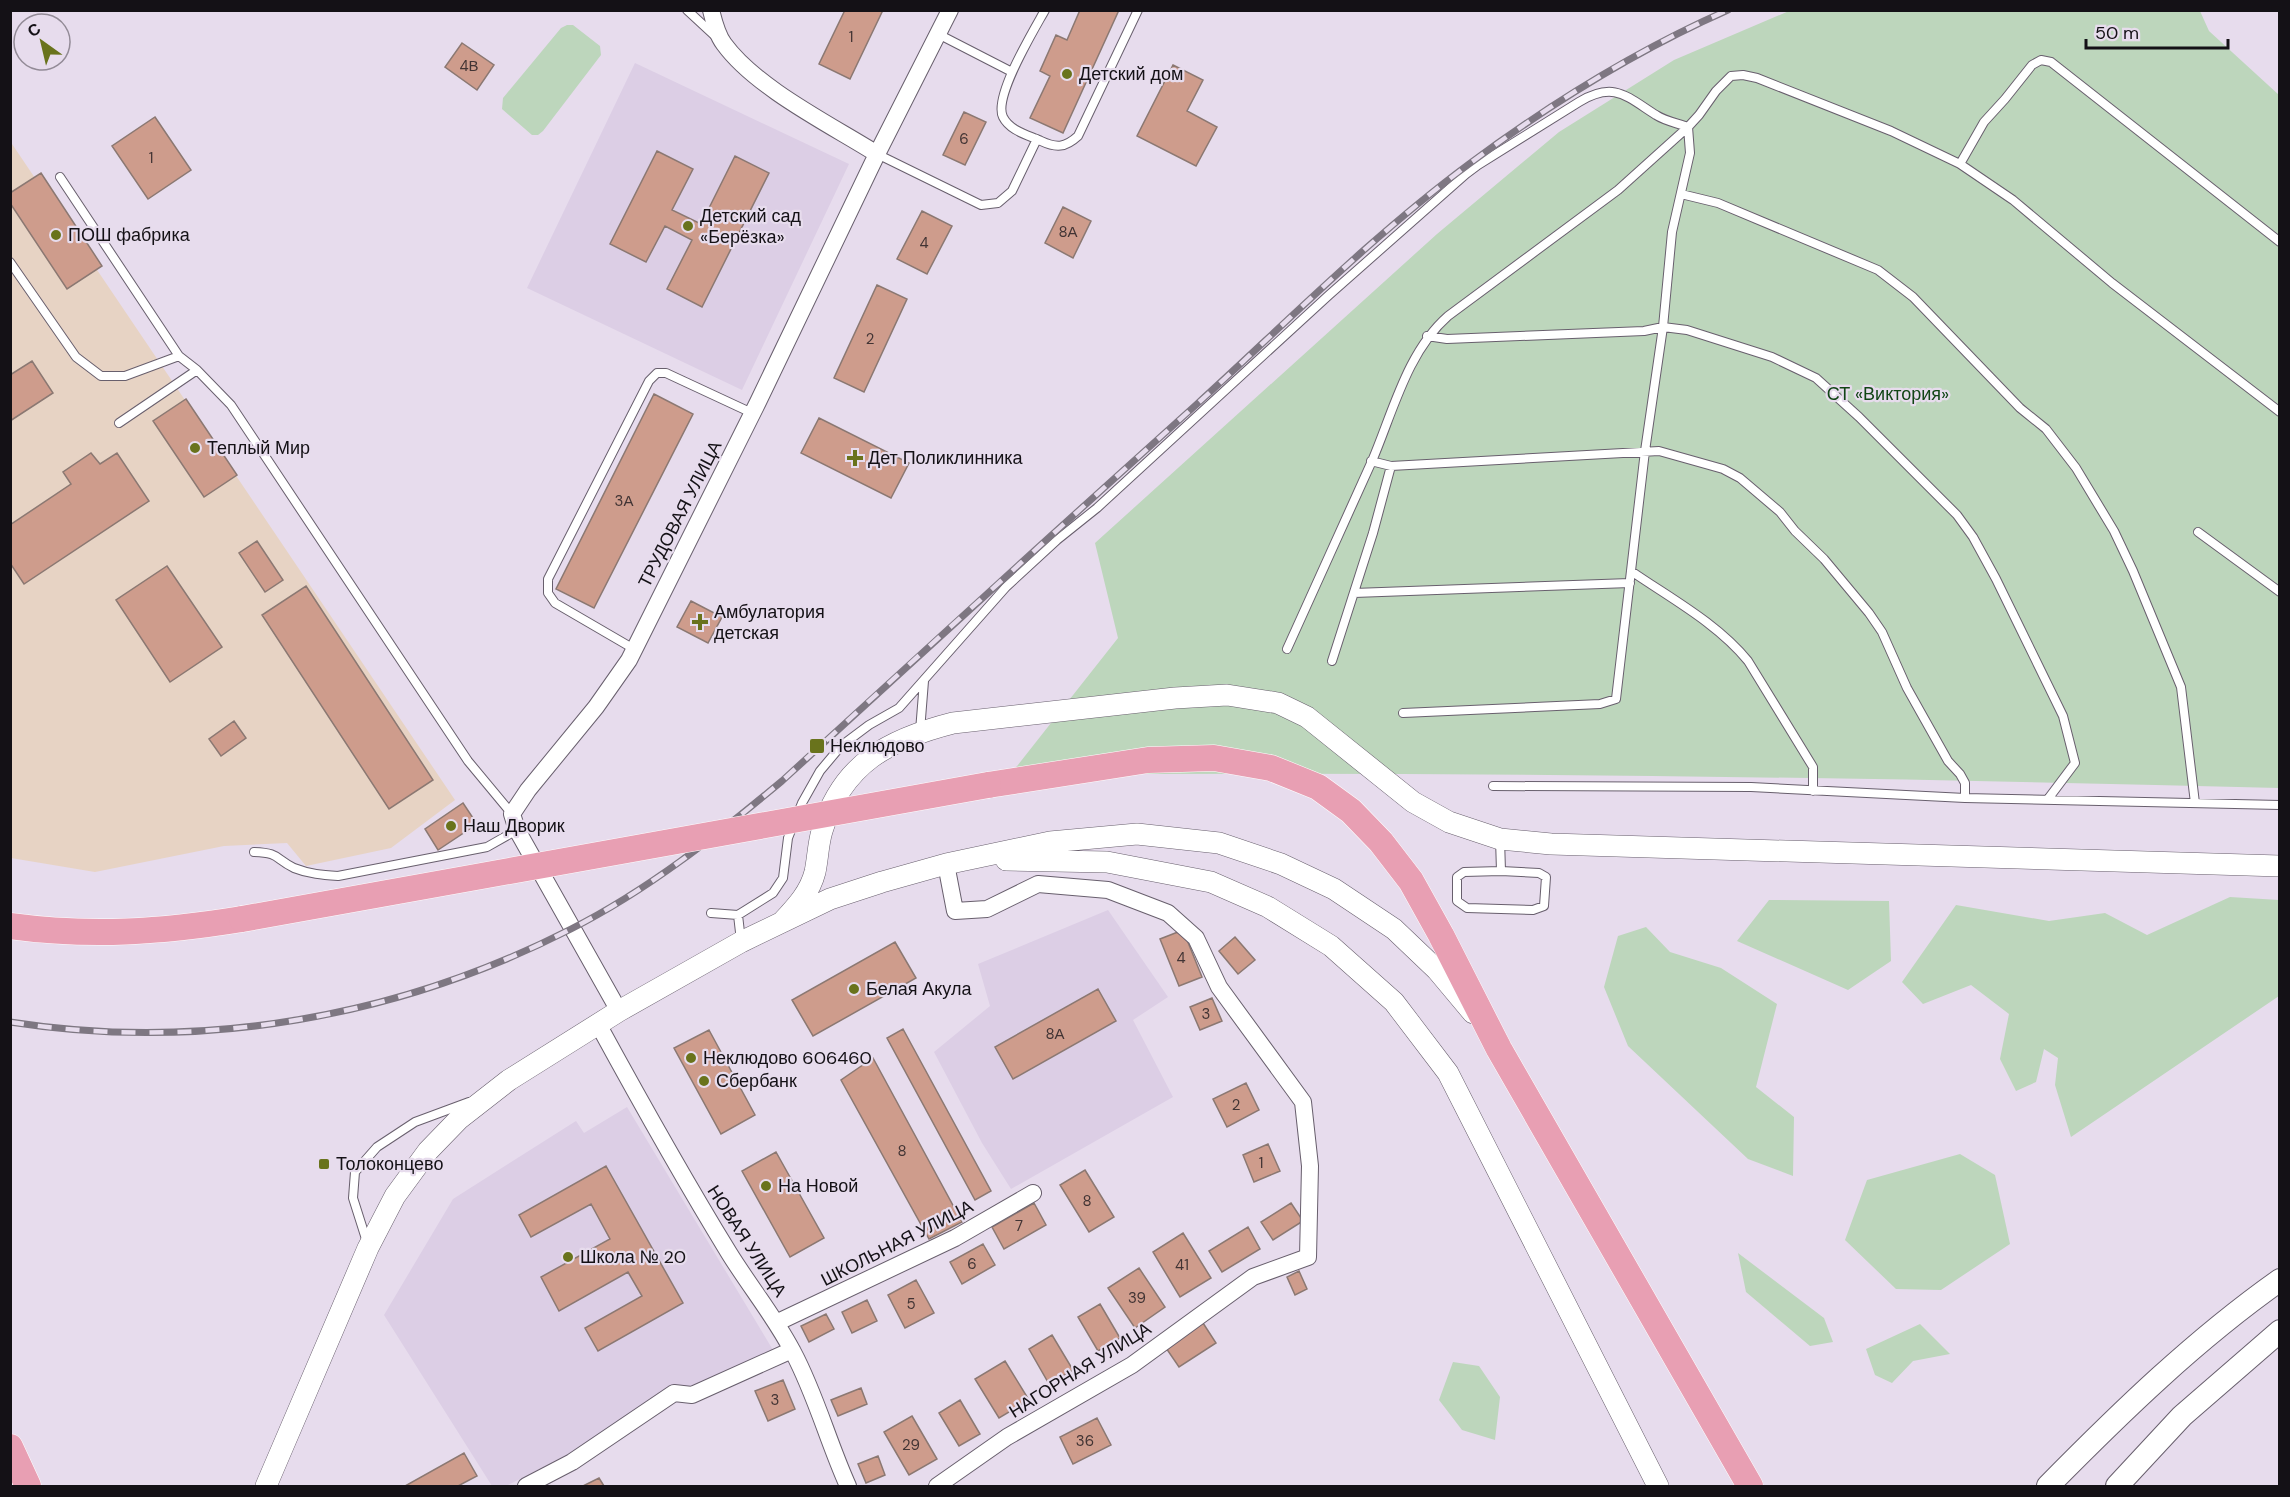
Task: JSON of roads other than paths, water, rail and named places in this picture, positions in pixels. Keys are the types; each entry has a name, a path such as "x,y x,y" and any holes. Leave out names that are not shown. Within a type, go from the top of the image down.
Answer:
{"main road":[{"path":"10,926 112,933 194,927 988,785 1148,760 1214,758 1271,768 1318,787 1351,811 1380,842 1411,882 1500,1049 1750,1486"},
{"path":"2048,1486 2126,1407 2244,1305 2280,1280"},
{"path":"2117,1486 2182,1416 2280,1331"},
{"path":"10,1447 28,1486"}],"street":[{"path":"711,10 723,43 764,84 877,154"},
{"name":"ТРУДОВАЯ УЛИЦА","path":"514,822 528,790 596,707 634,649 950,10"},
{"path":"783,921 803,900 815,874 822,830 841,789 864,761 894,743 920,732 953,723 1175,698 1227,695 1278,703 1307,717 1413,802 1449,822 1500,839 1551,844 2280,866"},
{"path":"514,822 619,1011"},
{"path":"266,1486 368,1248 395,1196 428,1151 459,1119 490,1094 598,1024 741,942 830,899 946,864 1050,842 1137,834 1219,843 1281,864 1334,889 1394,929 1458,994 1500,1049"},
{"path":"971,859 1107,862 1211,882 1268,907 1331,946 1394,1002 1448,1073 1658,1486"},
{"name":"НАГОРНАЯ УЛИЦА","path":"937,1486 1007,1437 1131,1365 1253,1277 1308,1257 1310,1166 1303,1102 1219,987 1196,938 1168,913 1108,890 1038,885 987,909 955,911 946,864"},
{"name":"НОВАЯ УЛИЦА","path":"598,1024 665,1147 731,1256 792,1350 811,1387 824,1428 848,1486"},
{"name":"ШКОЛЬНАЯ УЛИЦА","path":"776,1323 955,1238 1032,1193"},
{"path":"526,1486 572,1462 674,1393 692,1395 792,1350"}],"lane":[{"path":"687,10 723,43"},
{"path":"1045,10 1012,72 1001,101 1002,116 1013,129 1056,148 1070,144 1078,136 1138,10"},
{"path":"938,34 1012,72"},
{"path":"1960,164 1984,122 2032,64 2041,60 2052,62 2280,242"},
{"path":"1287,649 1408,373 1427,336 1448,316 1617,190 1688,127 1731,76 1743,75 1757,78 1891,131 1960,164 2013,200 2112,283 2280,412"},
{"path":"711,913 738,915 773,893 783,878 788,838 802,803 819,771 841,746 869,725 899,708 1006,587 1166,446 1329,295 1478,165 1589,96 1606,90 1617,91 1658,117 1688,127"},
{"path":"1403,713 1600,704 1616,699 1645,451 1663,327 1672,232 1690,153 1688,127"},
{"path":"877,154 981,205 998,203 1012,191 1037,140"},
{"path":"60,177 179,356 197,370 231,405 468,761 514,822 487,847 338,876 316,875 294,867 272,853 254,852"},
{"path":"1681,194 1718,203 1878,270 1913,297 2020,408 2046,429 2076,468 2114,531 2181,687 2195,803"},
{"path":"10,262 75,357 101,376 125,376 179,356"},
{"path":"1427,336 1447,339 1482,338 1644,331 1663,327 1687,330 1772,357 1816,378 1859,417 1957,515 1973,537 2063,716 2075,763 2048,799"},
{"path":"119,423 197,370"},
{"path":"634,649 555,603 548,592 548,579 649,381 657,373 666,373 752,413"},
{"path":"1371,461 1390,466 1659,451 1723,469 1740,478 1780,512 1795,531 1824,558 1869,613 1882,632 1907,688 1947,761 1960,774 1965,783 1965,798"},
{"path":"1332,661 1373,533 1390,466"},
{"path":"2198,532 2280,592"},
{"path":"1631,571 1737,647 1748,661 1813,767 1813,791"},
{"path":"1354,593 1630,582"},
{"path":"920,732 924,681"},
{"path":"1493,786 1751,787 1965,798 2280,806"},
{"path":"1500,839 1501,871"},
{"path":"1501,871 1539,873 1546,877 1545,906 1533,910 1467,908 1457,901 1457,877 1464,872 1501,871"},
{"path":"738,915 741,942"},
{"path":"368,1248 353,1198 355,1172 377,1147 415,1122 490,1094"}],"railway":[{"path":"10,1022 82,1030 154,1032 227,1029 298,1020 369,1005 438,985 505,959 599,914 681,861 782,781 1398,220 1469,164 1562,100 1660,43 1728,10"}],"place":[{"name":"Детский дом","path":"1067,74"},
{"name":"Детский сад «Берёзка»","path":"688,226"},
{"name":"ПОШ фабрика","path":"56,235"},
{"name":"Теплый Мир","path":"195,448"},
{"name":"Дет Поликлинника","path":"855,458"},
{"name":"Амбулатория детская","path":"700,622"},
{"name":"Неклюдово","path":"817,746"},
{"name":"Наш Дворик","path":"451,826"},
{"name":"Белая Акула","path":"854,989"},
{"name":"Неклюдово 606460","path":"691,1058"},
{"name":"Сбербанк","path":"704,1081"},
{"name":"Толоконцево","path":"324,1164"},
{"name":"На Новой","path":"766,1186"},
{"name":"Школа № 20","path":"568,1257"}],"park label":[{"name":"СТ «Виктория»","path":"1888,394"}]}
